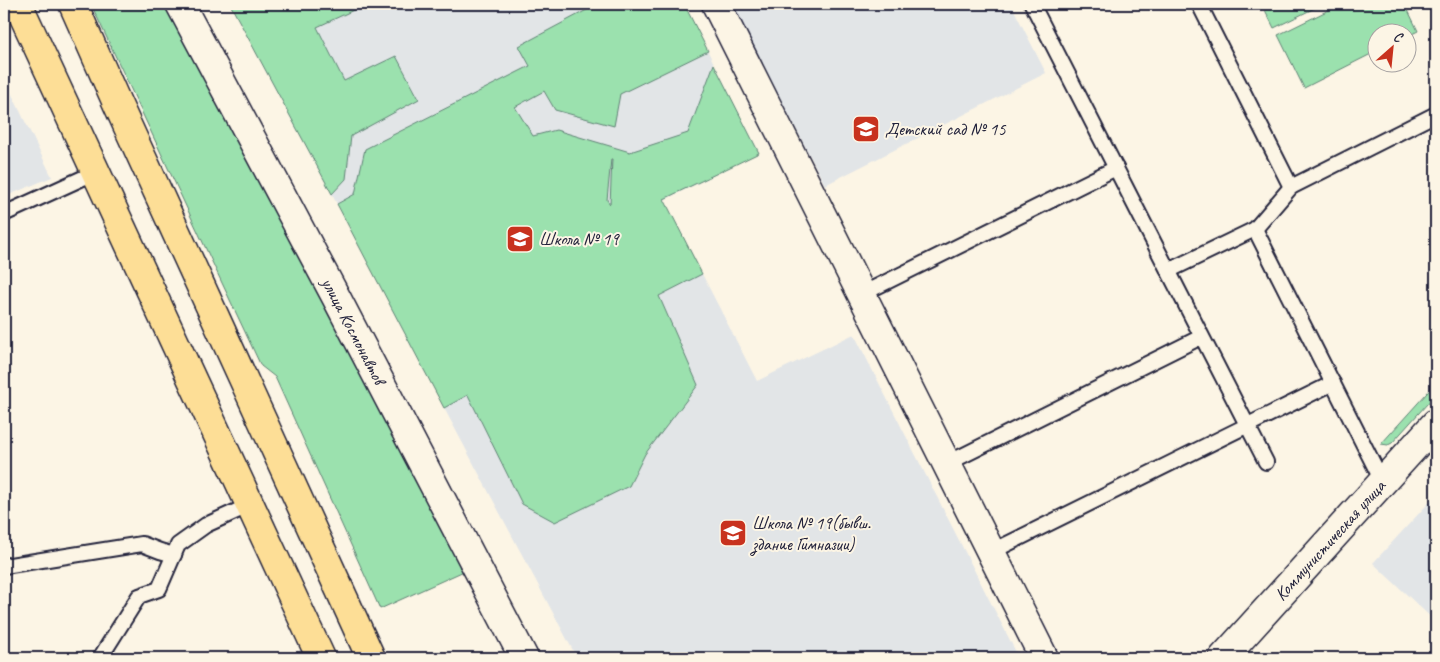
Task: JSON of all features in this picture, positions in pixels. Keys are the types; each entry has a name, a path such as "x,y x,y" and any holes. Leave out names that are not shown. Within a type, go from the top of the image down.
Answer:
{"main road":[{"path":"18,4 321,658"},
{"path":"73,4 371,658"}],"street":[{"name":"улица Космонавтов","path":"180,4 336,297 524,658"},
{"path":"716,4 1044,658"},
{"name":"Коммунистическая улица","path":"1223,658 1436,423"}],"lane":[{"path":"1032,4 1266,462"},
{"path":"1199,4 1291,187"},
{"path":"1168,271 1256,229 1291,187 1436,114"},
{"path":"862,294 1116,168"},
{"path":"4,214 96,172"},
{"path":"1256,229 1382,483"},
{"path":"946,464 1201,336"},
{"path":"991,552 1333,383"},
{"path":"100,658 140,596 159,589 178,545 206,525 250,505"},
{"path":"4,566 142,544 160,552 174,554"}],"shaded area":[{"path":"230,4 684,4 759,153 664,200 757,381 854,334 1019,658 577,658"},
{"name":"Детский сад № 15","path":"732,4 1011,4 1046,73 825,185"},
{"path":"4,78 52,177 4,197"},
{"path":"1436,495 1436,622 1373,563"}],"green space":[{"path":"91,4 180,4 475,566 380,609 275,377 261,366"},
{"path":"230,4 356,4 358,8 317,27 344,81 396,56 419,99 351,136 346,179 332,194"},
{"name":"Школа № 19","path":"598,4 684,4 708,51 620,94 614,126 555,110 544,91 515,107 533,136 556,130 630,152 688,133 714,64 759,153 664,199 702,274 659,296 698,385 645,454 629,486 555,522 522,504 468,395 444,408 337,204 355,194 365,149 530,66 519,46","holes":["612,159 610,204 607,200"]},
{"path":"1262,4 1323,4 1274,28"},
{"path":"1341,4 1405,4 1414,22 1368,22 1368,56 1304,88 1278,35"},
{"path":"1436,383 1436,394 1392,443 1388,445 1381,444"}],"place":[{"name":"Детский сад № 15","path":"866,129"},
{"name":"Школа № 19","path":"520,239"},
{"name":"Школа № 19(бывш. здание Гимназии)","path":"733,533"}]}
